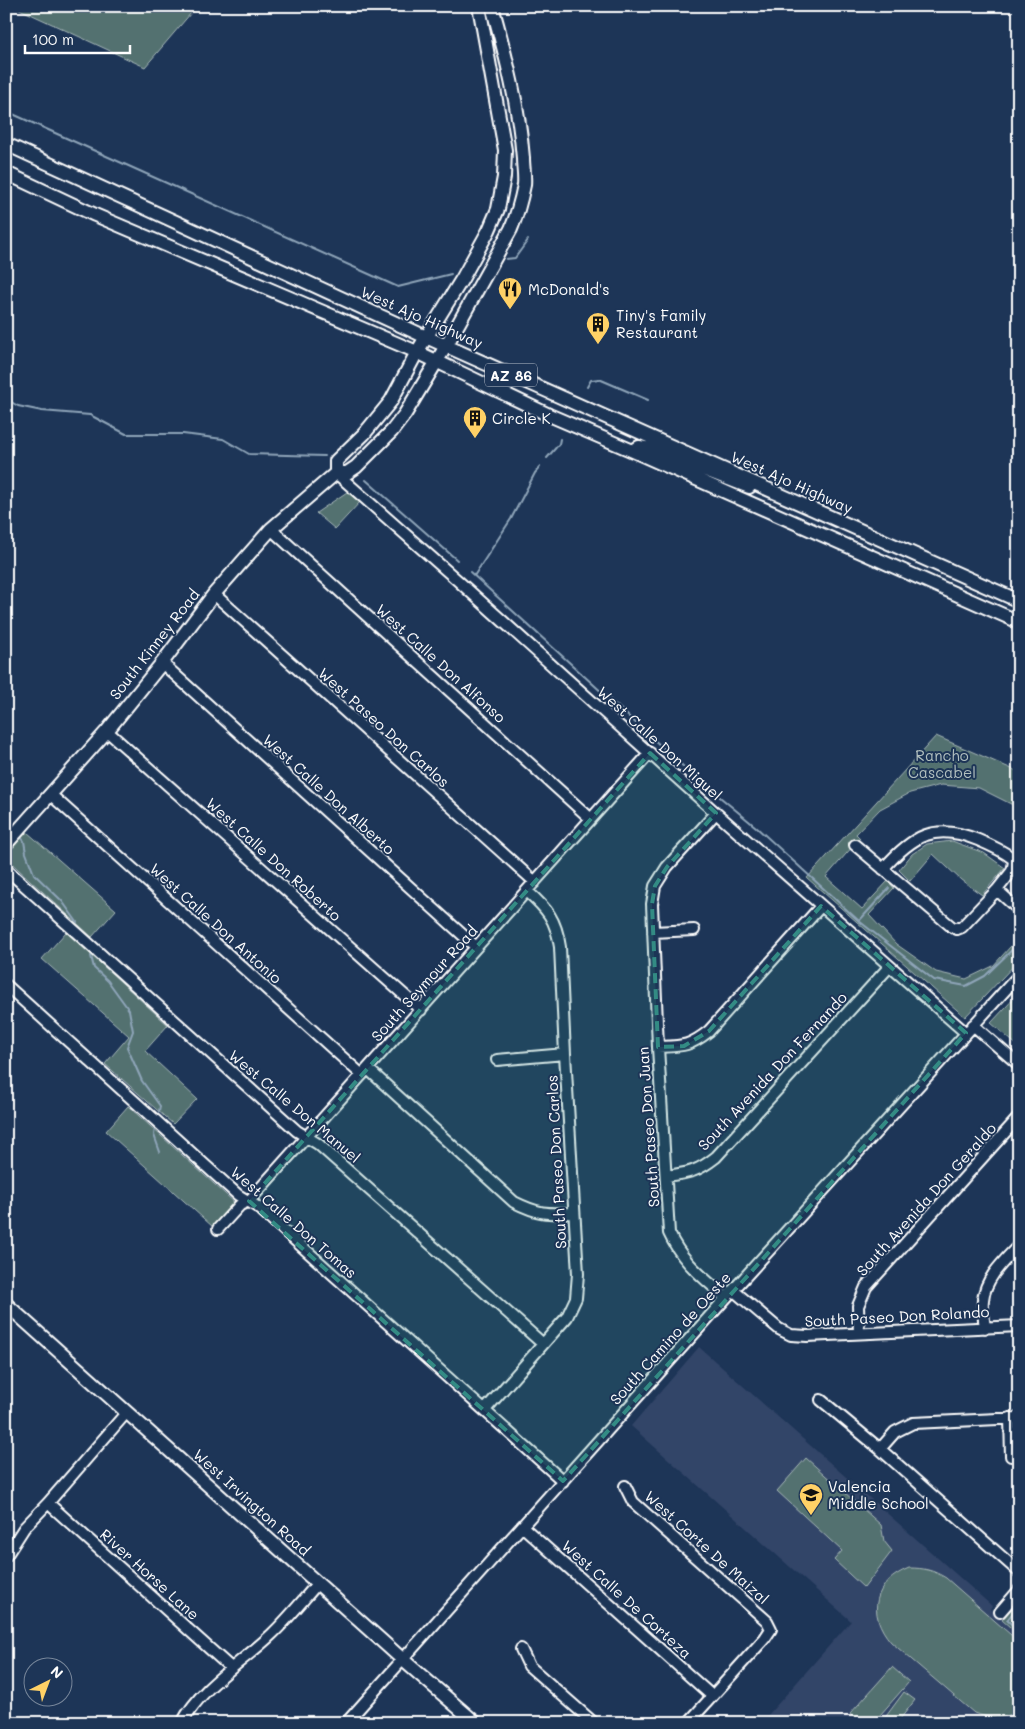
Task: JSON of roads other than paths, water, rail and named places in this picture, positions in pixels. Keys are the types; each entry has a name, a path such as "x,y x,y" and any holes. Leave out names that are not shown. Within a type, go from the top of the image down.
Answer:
{"main road":[{"name":"South Kinney Road","path":"336,473 336,461 378,419 391,401 417,352 462,279 489,230 498,209 504,177 505,150 480,6"},
{"name":"South Kinney Road","path":"6,844 107,731 214,594 271,529 336,473 347,473 356,466 392,431 446,346 511,229 518,211 524,183 522,141 506,56 492,6"},
{"name":"West Ajo Highway","path":"6,144 426,337 1019,601"},
{"name":"AZ 86","path":"6,173 95,215 417,352 549,415 1019,622"},
{"path":"633,451 639,447 651,449 736,484 778,493"},
{"name":"West Irvington Road","path":"6,1304 476,1723"}],"street":[{"name":"West Calle Don Miguel","path":"336,473 889,967 966,1033"},
{"name":"West Calle Don Alfonso","path":"271,529 591,819"},
{"name":"West Paseo Don Carlos","path":"214,594 534,882"},
{"name":"West Calle Don Alberto","path":"162,663 476,948"},
{"name":"West Calle Don Roberto","path":"107,731 421,1010"},
{"name":"South Seymour Road","path":"218,1229 240,1204 249,1201 650,753"},
{"name":"West Calle Don Antonio","path":"50,794 514,1202 531,1211 548,1214 573,1213"},
{"name":"South Paseo Don Juan","path":"716,813 666,867 655,886 652,904 669,1233 676,1249 687,1262 726,1298"},
{"path":"855,845 947,924 957,929 967,923 1012,871 1017,862 1006,853 980,841 954,832 938,831 922,835 907,844 883,869"},
{"name":"West Calle Don Manuel","path":"6,868 297,1131 318,1144 543,1344"},
{"path":"996,890 1019,910"},
{"name":"South Paseo Don Carlos","path":"485,1410 567,1317 576,1298 578,1274 558,931 552,917 527,891"},
{"path":"658,1047 684,1046 696,1042 709,1031 821,906"},
{"path":"653,932 694,930"},
{"name":"South Avenida Don Fernando","path":"666,1176 688,1173 702,1168 716,1157 889,967"},
{"name":"South Camino de Oeste","path":"346,1723 733,1290 1019,975"},
{"name":"West Calle Don Tomas","path":"6,986 238,1195 260,1208 563,1480"},
{"path":"973,1025 1019,1065"},
{"path":"497,1060 565,1054"},
{"name":"South Avenida Don Geraldo","path":"859,1333 858,1306 866,1287 1019,1116"},
{"path":"984,1328 983,1299 988,1286 1002,1263 1019,1245"},
{"name":"South Paseo Don Rolando","path":"733,1290 773,1325 791,1336 1019,1326"},
{"path":"821,1400 1019,1572"},
{"path":"6,1556 24,1528 127,1412"},
{"path":"880,1450 896,1432 913,1423 1015,1418 1011,1456"},
{"name":"West Corte De Maizal","path":"625,1486 633,1502 767,1621 771,1629 712,1696"},
{"name":"River Horse Lane","path":"48,1503 231,1668"},
{"name":"West Calle De Corteza","path":"522,1526 712,1696"},
{"path":"182,1723 186,1715 211,1686 272,1635 318,1583"},
{"path":"1000,1612 1019,1590"},
{"path":"521,1649 529,1666 594,1723"},
{"path":"688,1723 712,1696"}],"waterway":[{"path":"6,7 12,6"},
{"path":"6,111 398,287 451,274"},
{"path":"506,259 515,258 528,240"},
{"path":"587,387 591,380 599,379 648,400"},
{"path":"6,399 18,406 42,411 90,415 126,434 183,434 223,439 249,454 324,456"},
{"path":"547,458 559,444 560,439"},
{"path":"474,576 511,519 540,467"},
{"path":"366,480 457,560"},
{"path":"470,572 685,768 756,827 859,921 934,980 966,986 985,976 1019,943"},
{"path":"6,819 13,828"},
{"path":"21,837 24,841 26,853 34,874 62,901 77,922"},
{"path":"859,921 889,888"},
{"path":"91,956 94,968 108,981 129,1010 133,1031 127,1047 142,1081 160,1106 159,1112"},
{"path":"155,1127 154,1135 160,1152"},
{"path":"1019,1605 1007,1620 1019,1631"}],"place":[{"name":"McDonald's","path":"510,310"},
{"name":"Tiny's Family Restaurant","path":"598,345"},
{"name":"Circle K","path":"475,439"},
{"name":"Valencia Middle School","path":"811,1516"}],"park label":[{"name":"Rancho Cascabel","path":"942,764"}]}
